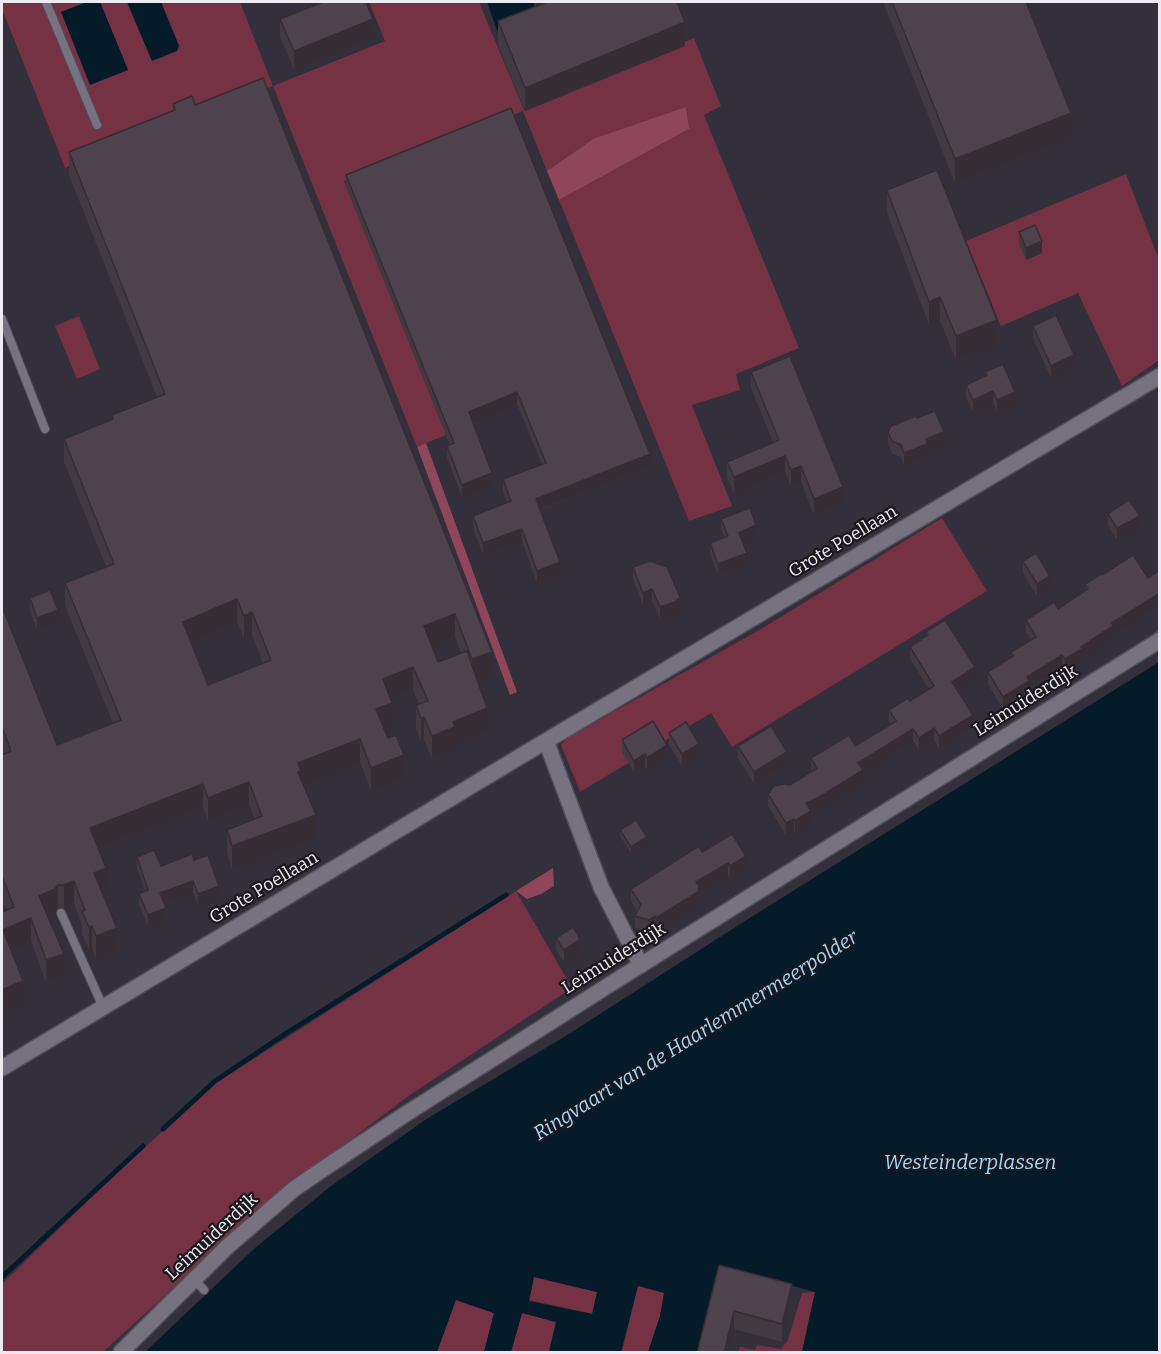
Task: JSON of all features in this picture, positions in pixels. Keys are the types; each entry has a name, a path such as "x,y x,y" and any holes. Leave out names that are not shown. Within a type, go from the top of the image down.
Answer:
{"street":[{"name":"Grote Poellaan","path":"2,1068 1160,376"},
{"name":"Leimuiderdijk","path":"121,1353 199,1285 227,1247 267,1212 323,1169 641,965 1160,640"},
{"path":"546,741 601,886 641,965"}],"lane":[{"path":"46,2 97,125"},
{"path":"2,319 45,429"},
{"path":"60,913 103,1007"}],"shaded area":[{"path":"2,2 87,2 61,12 128,70 100,2 127,2 152,61 179,46 161,2 240,2 273,86 65,168 2,9"},
{"path":"369,2 479,2 524,110 694,38 721,106 704,115 799,348 736,374 740,390 692,405 732,506 689,521 559,200 689,129 593,139 547,171 523,111 344,181 448,434 417,447 273,86 385,41"},
{"path":"686,107 689,129 559,200 547,171 593,139"},
{"path":"1126,174 1159,260 1159,360 1122,386 1078,293 1001,326 966,241"},
{"path":"79,316 100,369 77,379 55,326"},
{"path":"426,443 517,692 510,695 417,447"},
{"path":"942,518 987,591 732,747 711,713 580,792 561,745 567,738 761,629"},
{"path":"553,868 554,886 527,899 516,891"},
{"path":"516,891 572,988 410,1095 301,1177 251,1217 103,1352 2,1352 2,1284 109,1180 201,1096 216,1083"},
{"path":"534,1277 597,1292 593,1314 529,1300"},
{"path":"638,1285 665,1293 660,1316 648,1352 622,1352"},
{"path":"815,1292 802,1352 738,1352 740,1347 755,1350 757,1345 781,1349 788,1340 802,1293"},
{"path":"455,1300 494,1313 484,1352 436,1352"},
{"path":"522,1313 556,1322 549,1352 511,1352"}],"water":[{"path":"87,2 100,2 128,70 90,85 61,12"},
{"path":"127,2 161,2 179,46 177,51 152,61"},
{"path":"487,2 533,2 540,18 498,33"},
{"path":"1159,662 1159,1352 802,1352 815,1292 723,1267 699,1352 648,1352 660,1316 664,1293 638,1286 621,1352 549,1352 556,1322 522,1313 511,1352 484,1352 494,1313 456,1300 437,1352 145,1352 255,1248 331,1186 428,1118 564,1037","holes":["534,1277 597,1292 592,1314 529,1301"]}],"building":[{"path":"323,2 366,2 373,19 294,51 280,19"},
{"path":"547,2 677,2 685,22 525,88 498,21"},
{"path":"892,2 1026,2 1071,113 955,159"},
{"path":"263,78 492,652 472,659 455,614 424,626 438,662 467,651 487,708 453,722 455,727 432,736 416,705 428,701 413,667 383,679 392,703 376,709 388,738 396,735 404,755 371,768 360,739 298,763 301,771 298,772 316,815 232,846 227,830 262,816 249,782 208,798 203,784 90,828 106,868 94,873 117,928 96,936 82,911 85,910 74,881 58,885 55,889 39,896 64,954 46,960 31,918 3,930 23,981 2,990 2,912 14,907 2,876 2,755 11,751 2,727 2,606 57,745 121,720 65,583 114,564 64,439 113,419 112,415 165,394 69,152 175,110 173,104 192,96 195,105","holes":["237,599 244,616 252,612 271,660 208,685 183,622"]},
{"path":"511,108 650,454 536,499 560,562 537,571 522,529 483,543 473,516 511,501 503,479 546,463 517,392 469,412 492,473 462,485 447,446 454,443 346,175"},
{"path":"937,170 997,320 956,336 940,297 929,302 887,190"},
{"path":"1035,225 1042,241 1026,248 1019,232"},
{"path":"1056,315 1074,355 1051,366 1033,326"},
{"path":"790,356 843,487 814,499 801,466 791,470 785,456 734,477 727,462 779,440 751,372"},
{"path":"1003,364 1015,392 997,400 993,391 973,400 966,385 987,375 985,372"},
{"path":"935,411 944,432 926,439 927,444 904,453 901,445 892,441 888,432 891,426"},
{"path":"1129,500 1140,516 1117,528 1108,514"},
{"path":"750,508 756,525 739,533 747,553 718,564 710,543 728,536 721,519"},
{"path":"1036,553 1050,576 1037,584 1023,561"},
{"path":"1133,555 1148,578 1160,570 1160,593 1112,623 1113,626 1081,647 1082,649 1065,659 1062,655 1027,677 1029,681 1003,697 988,672 1013,656 1011,652 1036,637 1026,620 1054,602 1058,609 1088,589 1085,584"},
{"path":"650,561 667,567 680,597 675,602 660,607 652,589 643,593 633,567"},
{"path":"50,590 58,610 37,618 30,598"},
{"path":"945,620 975,667 952,682 973,715 939,736 934,728 919,738 913,729 858,763 863,770 806,803 811,811 795,821 794,819 786,823 768,794 774,786 790,785 817,768 811,758 849,735 855,746 896,721 889,710 908,698 910,701 934,686 910,647 928,635 926,632"},
{"path":"653,721 667,745 647,758 645,754 634,761 622,740"},
{"path":"686,722 699,744 682,754 669,733"},
{"path":"771,726 787,752 754,772 738,746"},
{"path":"636,820 647,837 631,847 620,830"},
{"path":"732,834 746,856 730,866 728,863 696,882 699,886 698,892 656,918 655,916 649,920 635,916 641,905 631,889 699,846 702,852"},
{"path":"154,850 161,866 192,854 194,860 208,855 219,886 198,894 193,881 160,893 166,908 148,915 139,894 148,890 137,857"},
{"path":"573,927 580,939 564,950 556,938"},
{"path":"719,1265 792,1284 782,1324 734,1311 724,1353 697,1353"}],"waterway":[{"path":"163,1129 215,1081 285,1034 506,895"},
{"path":"2,1277 143,1146"}],"water label":[{"name":"Ringvaart van de Haarlemmermeerpolder","path":"696,1036"},
{"name":"Westeinderplassen","path":"970,1163"}]}
